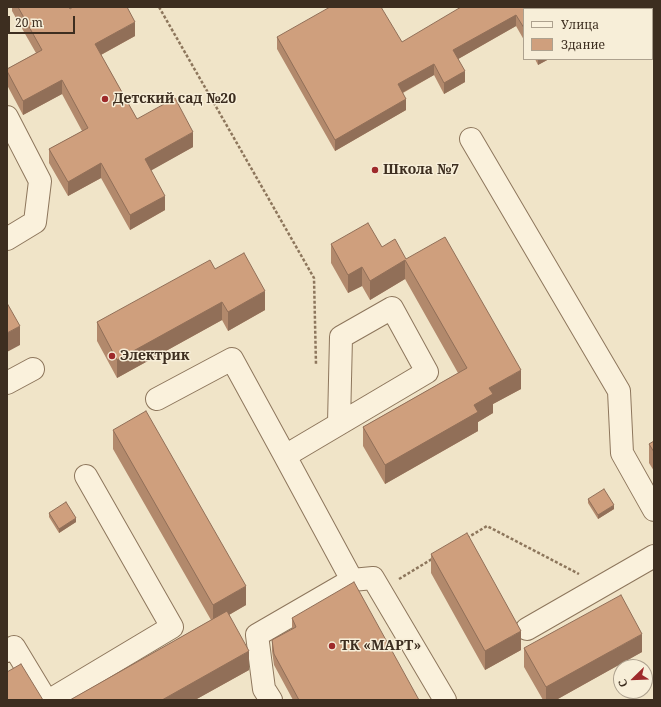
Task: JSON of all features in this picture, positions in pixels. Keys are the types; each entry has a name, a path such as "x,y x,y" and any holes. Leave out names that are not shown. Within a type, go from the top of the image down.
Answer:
{"lane":[{"path":"7,117 40,181 35,222 7,239"},
{"path":"471,138 619,391 622,454 654,510"},
{"path":"285,456 427,372 392,308 341,337 339,423"},
{"path":"157,399 232,359 352,580"},
{"path":"7,383 32,369"},
{"path":"50,700 172,627 86,476"},
{"path":"527,629 654,556"},
{"path":"271,700 264,689 257,635 352,580 373,578 445,700"},
{"path":"7,651 14,647 46,700"}],"path":[{"path":"159,7 314,278 316,372"},
{"path":"467,538 487,526 603,586"},
{"path":"380,590 434,558"}],"building":[{"path":"18,7 69,7 70,9 73,7 127,7 135,22 95,44 137,119 175,98 193,132 145,159 165,196 130,215 101,163 68,182 49,149 88,128 62,80 23,101 7,69 42,50"},
{"path":"330,7 381,7 402,42 461,7 562,8 523,8 523,26 516,15 453,50 465,71 444,83 434,64 398,84 406,99 335,140 277,37"},
{"path":"368,223 382,247 395,239 406,259 445,237 521,370 489,388 493,394 474,405 478,412 385,465 363,427 467,368 405,260 370,281 362,267 348,275 331,244"},
{"path":"244,253 265,291 228,312 222,302 117,360 97,322 210,260 215,269"},
{"path":"7,303 20,326 7,333"},
{"path":"146,411 246,586 213,605 113,430"},
{"path":"654,441 654,452 649,444"},
{"path":"604,489 614,505 598,515 588,499"},
{"path":"66,502 76,518 59,529 49,513"},
{"path":"467,533 521,631 485,651 431,554"},
{"name":"ТК «МАРТ»","path":"354,582 419,700 299,700 274,654 272,640 296,627 292,618"},
{"path":"621,595 642,634 546,687 524,648"},
{"path":"227,611 249,651 162,700 70,700"},
{"path":"21,664 43,700 7,700 7,672"}],"place":[{"name":"Детский сад №20","path":"105,99"},
{"name":"Школа №7","path":"375,170"},
{"name":"Электрик","path":"112,356"},
{"name":"ТК «МАРТ»","path":"332,646"}]}
